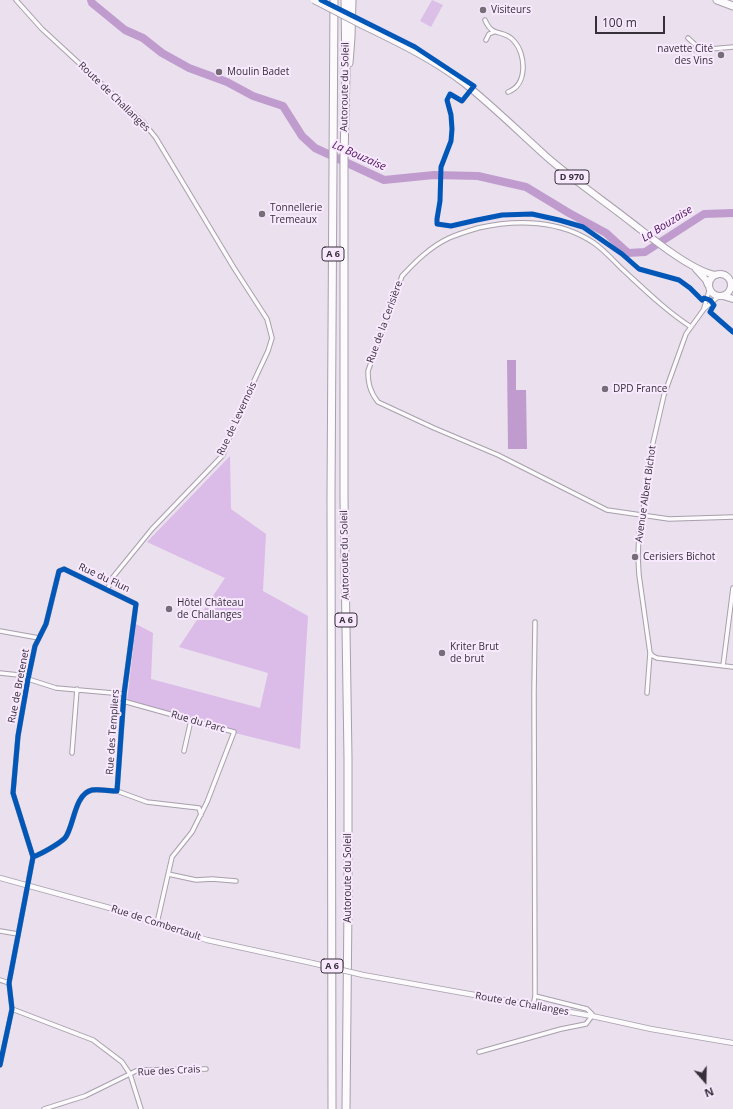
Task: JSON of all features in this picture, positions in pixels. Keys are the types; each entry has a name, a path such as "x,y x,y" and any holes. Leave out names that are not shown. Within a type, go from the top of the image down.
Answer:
{"highway":[{"name":"Autoroute du Soleil","path":"332,1109 331,489 334,0"},
{"name":"Autoroute du Soleil","path":"345,0 344,497 348,811 346,1109"},
{"path":"346,74 350,57 352,0"},
{"path":"717,0 733,6"}],"main road":[{"name":"D 970","path":"314,0 414,50 444,69 463,82 549,158 653,239 693,266 716,275"},
{"name":"D 970","path":"693,266 706,280 709,288"},
{"path":"720,297 728,293 732,287 729,279 723,274 716,275 710,279 709,288 713,295 720,297 733,299"}],"street":[{"name":"Route de Challanges","path":"16,0 42,28 144,123 156,138 234,268"},
{"path":"485,20 488,27 494,32 502,33 514,40 520,50 523,73 516,88 508,92"},
{"path":"486,40 489,34 494,32"},
{"path":"688,38 700,49"},
{"path":"681,48 700,49 733,47"},
{"name":"Rue de la Cerisière","path":"691,327 670,313 595,244 572,230 545,224 520,222 496,224 466,231 449,238 431,249 413,264 402,276 368,371 368,382 372,395 378,402 504,458 564,488 595,506 607,510 668,519 733,517"},
{"name":"Rue de Levernois","path":"107,590 113,578 152,529 223,455 238,415 268,351 272,338 267,319 234,268"},
{"path":"704,309 709,288"},
{"path":"691,327 704,309 720,297"},
{"name":"Avenue Albert Bichot","path":"647,694 650,653 639,569 639,533 658,420 664,395 686,334 691,327"},
{"name":"Rue du Flun","path":"64,569 136,604"},
{"name":"Rue de Bretenet","path":"33,857 13,793 18,736 35,646 46,624 59,572 64,569"},
{"path":"723,666 733,588"},
{"name":"Rue des Templiers","path":"117,791 123,701 136,604"},
{"path":"534,1006 535,622"},
{"name":"Rue de Bretenet","path":"0,631 39,638"},
{"path":"650,653 657,658 733,667"},
{"path":"0,672 28,678 56,688 124,694"},
{"path":"72,753 77,689"},
{"name":"Rue du Parc","path":"123,701 234,732 201,815"},
{"path":"184,750 191,720"},
{"path":"0,1065 12,1009 9,983 33,857 65,837 79,801 91,790 117,791 147,802 199,808 201,815 192,832 172,857 157,922"},
{"path":"168,874 196,880 212,879 236,881"},
{"name":"Rue de Combertault","path":"0,878 27,884 157,922 207,940 312,963"},
{"path":"0,931 18,934"},
{"name":"Route de Challanges","path":"312,963 363,975 733,1043"},
{"path":"0,980 9,983"},
{"path":"479,1052 561,1029 586,1024 592,1016 587,1009 535,996"},
{"path":"12,1009 93,1040 122,1062 130,1074 141,1109"},
{"name":"Rue des Crais","path":"44,1109 85,1096 138,1070 206,1069"}],"shaded area":[{"path":"432,0 443,5 431,27 420,21"},
{"path":"507,360 516,360 516,390 526,390 527,449 508,449"},
{"path":"230,456 231,509 266,534 263,591 308,616 300,749 235,733 127,702 136,624 153,633 151,679 260,708 268,673 179,647 225,578 147,542"}],"waterway":[{"name":"La Bouzaise","path":"91,0 92,3 125,30 143,38 162,53 189,68 227,82 253,96 283,106 302,136 315,148 384,180 434,175 478,176 526,187 606,233 628,253 645,252 704,214 733,213"}],"cycle path":[{"path":"321,0 415,47 474,86 462,101 450,94 447,100 451,115 452,129 451,141 441,167 440,201 437,224 451,226 502,215 532,214 583,227 622,254 639,269 679,280 702,300 704,298 710,300 714,305 710,312 733,332"},
{"path":"0,1065 12,1009 9,983 33,857 13,793 18,736 35,646 46,624 59,571 64,569 136,604 124,694 117,791 92,790 86,793 78,804 65,838 50,849 33,857"}],"place":[{"name":"Visiteurs","path":"483,10"},
{"name":"navette Cité des Vins","path":"721,55"},
{"name":"Moulin Badet","path":"219,72"},
{"name":"Tonnellerie Tremeaux","path":"262,214"},
{"name":"DPD France","path":"605,389"},
{"name":"Cerisiers Bichot","path":"635,557"},
{"name":"Hôtel Château de Challanges","path":"169,609"},
{"name":"Kriter Brut de brut","path":"442,653"}]}
